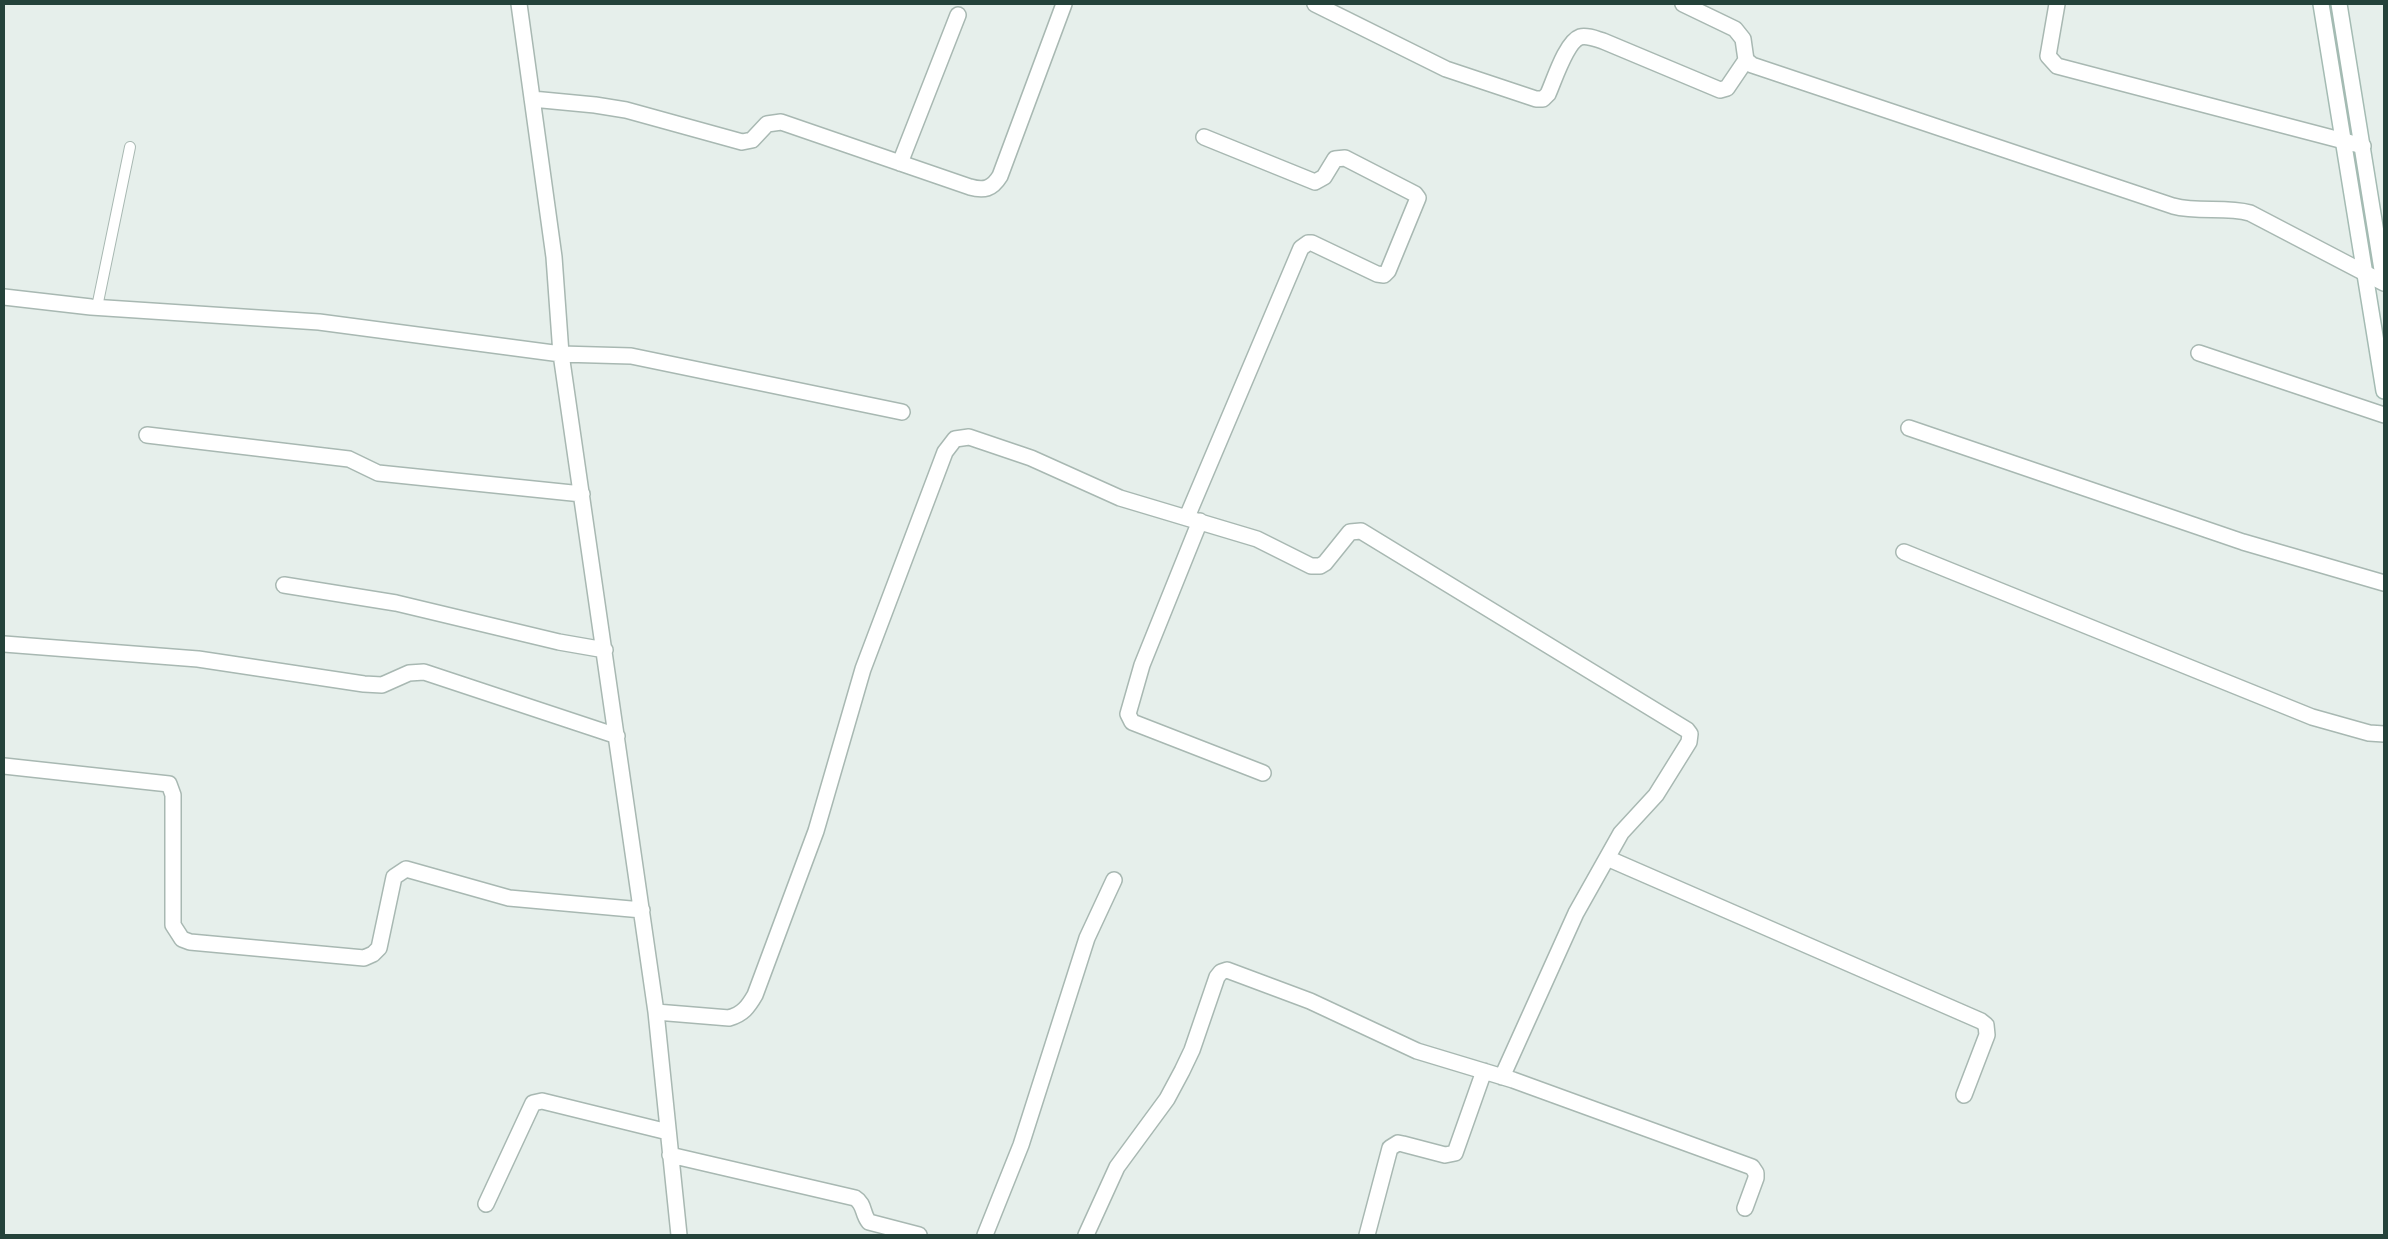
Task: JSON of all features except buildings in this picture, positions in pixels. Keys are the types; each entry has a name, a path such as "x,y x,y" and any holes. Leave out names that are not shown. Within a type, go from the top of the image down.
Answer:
{"street":[{"path":"519,4 554,257 561,354 656,1012 679,1235"},
{"path":"532,99 595,104 626,110 742,142 752,140 767,124 781,122 979,190 994,185 1000,176 1064,4"},
{"path":"1315,4 1446,69 1536,99 1543,99 1548,94 1570,45 1580,37 1588,36 1603,41 1720,90 1727,88 1746,60"},
{"path":"1683,4 1735,29 1743,39 1746,60 1752,65 2173,206 2188,210 2232,209 2250,213 2384,282 2379,221 2363,146 2339,4"},
{"path":"2057,4 2048,56 2057,66 2363,146"},
{"path":"2321,4 2384,391"},
{"path":"900,163 958,15"},
{"path":"1204,137 1315,182 1324,177 1335,159 1345,158 1417,196 1418,201 1388,271 1384,275 1377,274 1312,243 1308,243 1301,248 1194,519 1142,665 1128,714 1132,722 1263,773"},
{"path":"4,297 97,307 319,322 561,354 647,358 697,371 902,412"},
{"path":"2199,353 2384,415"},
{"path":"1909,428 2242,542 2384,583"},
{"path":"147,435 349,459 378,473 582,494"},
{"path":"656,1012 729,1018 738,1016 748,1008 755,995 816,831 863,669 945,452 954,439 969,437 1031,458 1120,498 1258,539 1316,567 1325,563 1350,532 1361,531 1683,726 1690,734 1689,742 1656,795 1621,833 1576,913 1502,1077"},
{"path":"1904,552 2303,714 2344,727 2369,733 2384,734"},
{"path":"284,585 396,603 559,642 605,650"},
{"path":"4,644 198,659 364,684 382,685 409,674 424,672 617,736"},
{"path":"4,766 169,784 173,794 174,925 182,939 190,942 364,958 373,954 379,948 394,877 406,869 509,898 642,910"},
{"path":"1607,858 1981,1021 1986,1025 1987,1035 1964,1095"},
{"path":"985,1235 1021,1145 1087,938 1114,880"},
{"path":"1086,1235 1117,1168 1167,1098 1182,1071 1192,1050 1217,977 1221,972 1234,971 1274,986 1417,1051 1502,1077 1752,1167 1756,1173 1756,1178 1746,1208"},
{"path":"1367,1235 1390,1148 1398,1143 1445,1155 1455,1153 1484,1071"},
{"path":"486,1204 533,1103 542,1101 668,1132"},
{"path":"670,1155 855,1198 862,1203 865,1216 869,1222 919,1235"}],"lane":[{"path":"97,307 130,147"}]}
